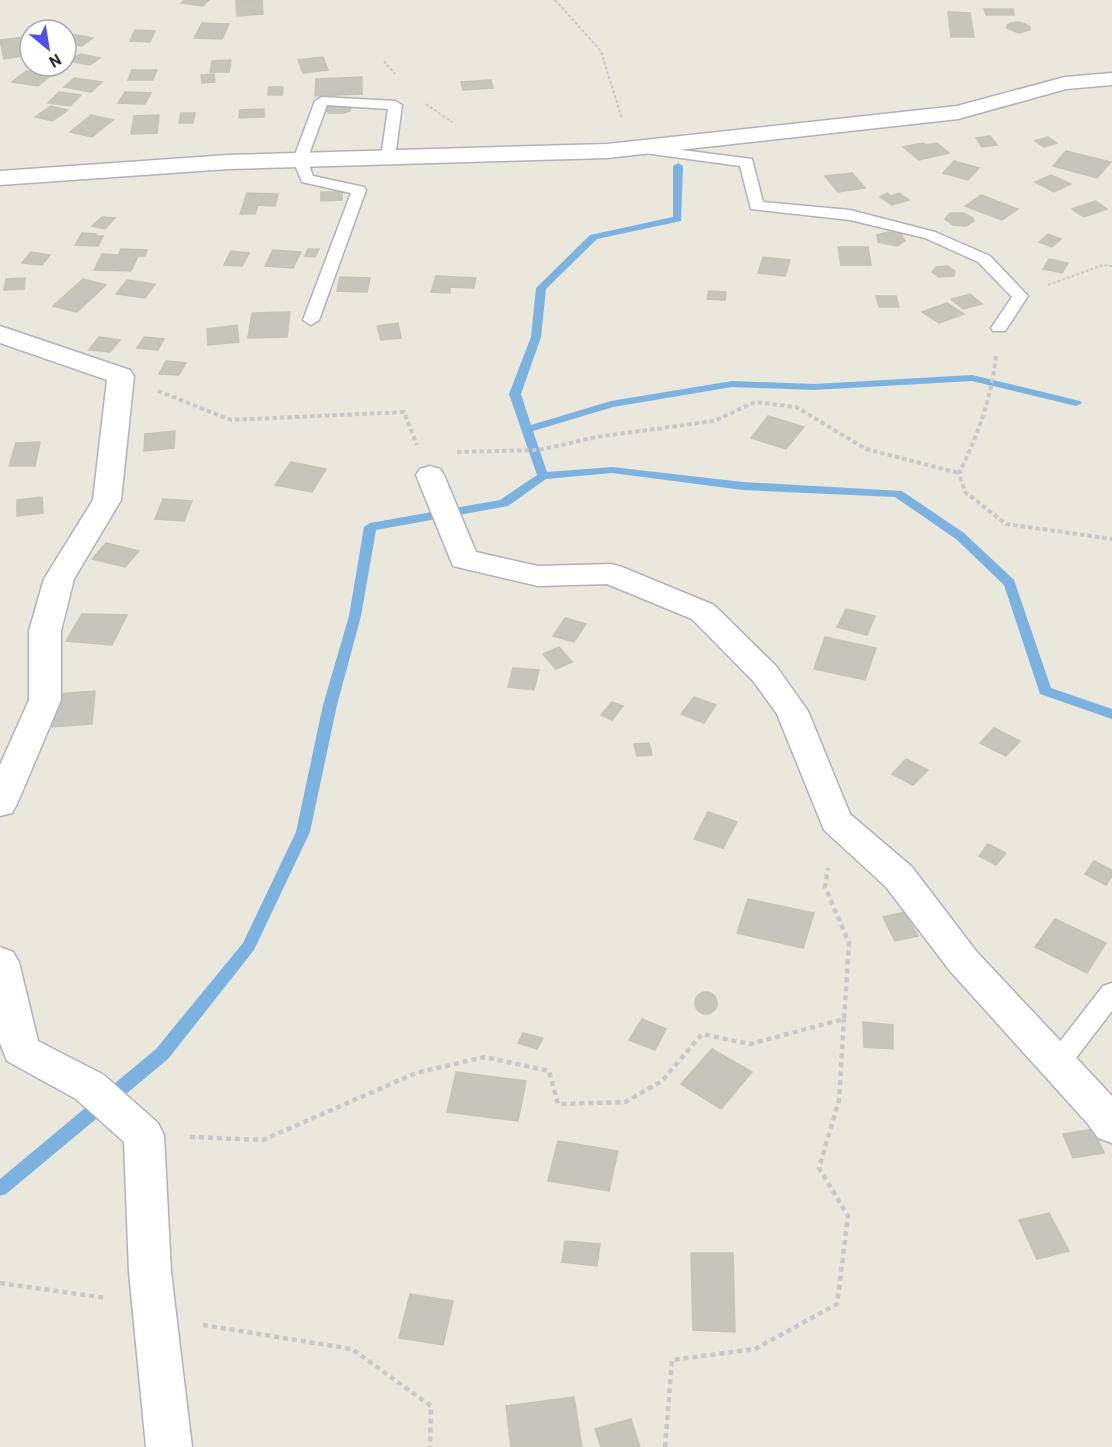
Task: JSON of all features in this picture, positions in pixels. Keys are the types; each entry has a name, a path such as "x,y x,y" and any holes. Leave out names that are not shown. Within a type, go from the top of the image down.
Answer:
{"street":[{"path":"0,178 228,162 632,148 958,112 1065,83 1106,77"},
{"path":"0,334 121,376 107,500 59,579 45,631 45,700 0,804"},
{"path":"425,464 464,559 538,576 610,574 703,612 765,674 792,711 836,821 899,877 963,961 1112,1126"},
{"path":"0,962 21,1050 90,1087 144,1135 154,1308 169,1447"}],"lane":[{"path":"311,320 359,190 307,179 300,160 322,101 395,105 388,157"},
{"path":"632,148 747,162 756,207 850,215 930,235 984,260 1020,296 999,328"},
{"path":"1057,1064 1112,993"}],"path":[{"path":"555,0 601,51 632,148"},
{"path":"384,61 398,77"},
{"path":"420,100 456,124"},
{"path":"1020,296 1103,265 1112,266"},
{"path":"999,328 993,387 983,426 959,473 965,492 1006,524 1112,539"},
{"path":"121,376 231,420 404,412 425,464 539,450 596,437 714,421 755,402 795,407 866,449 959,473"},
{"path":"665,1447 672,1360 755,1349 837,1304 848,1216 819,1168 838,1100 849,943 825,886 836,821"},
{"path":"144,1135 263,1140 416,1073 485,1057 549,1071 558,1104 625,1102 662,1081 702,1034 750,1044 844,1019"},
{"path":"0,1283 115,1300 154,1308 200,1325 352,1349 430,1406 430,1447"}],"building":[{"path":"185,0 209,0 203,6 181,3"},
{"path":"262,0 263,14 237,16 236,1"},
{"path":"984,9 1013,9 1014,15 986,15"},
{"path":"948,12 970,13 974,37 951,37"},
{"path":"1018,22 1030,27 1030,30 1019,33 1007,28 1007,25"},
{"path":"202,23 229,24 222,39 194,38"},
{"path":"135,30 155,31 150,42 130,41"},
{"path":"78,35 93,38 82,46 78,45"},
{"path":"18,38 18,57 4,59 0,40"},
{"path":"78,55 100,58 90,65 78,63"},
{"path":"323,57 328,70 303,73 298,60"},
{"path":"231,60 229,72 210,72 212,61"},
{"path":"132,70 157,70 153,80 128,80"},
{"path":"214,74 215,82 202,83 201,75"},
{"path":"18,77 47,78 38,86 12,82"},
{"path":"362,77 362,94 315,96 316,79"},
{"path":"74,78 102,82 91,92 64,87"},
{"path":"491,80 493,88 463,90 461,82"},
{"path":"269,87 283,87 282,95 268,95"},
{"path":"59,92 81,95 70,106 48,103"},
{"path":"125,92 151,93 145,104 118,103"},
{"path":"348,104 351,107 350,111 329,113 326,110 327,106"},
{"path":"51,106 68,110 52,121 35,117"},
{"path":"264,109 264,117 239,118 240,110"},
{"path":"181,113 195,113 193,123 179,123"},
{"path":"91,115 113,120 92,137 70,132"},
{"path":"159,115 157,133 131,134 134,116"},
{"path":"990,136 997,145 982,147 976,138"},
{"path":"1048,137 1057,143 1044,147 1035,141"},
{"path":"923,143 926,145 937,143 949,153 919,160 903,147"},
{"path":"1066,151 1111,162 1097,178 1053,166"},
{"path":"954,161 979,168 968,180 943,173"},
{"path":"852,173 865,188 838,192 825,176"},
{"path":"1051,175 1071,184 1054,192 1035,182"},
{"path":"321,192 342,192 342,200 321,201"},
{"path":"247,193 278,194 275,206 258,205 255,214 240,214"},
{"path":"887,193 891,196 899,193 909,200 892,205 880,197"},
{"path":"981,195 1018,209 1002,220 965,206"},
{"path":"1095,201 1107,209 1084,217 1072,209"},
{"path":"950,213 963,213 973,218 974,221 966,226 953,225 945,219"},
{"path":"102,217 115,218 105,229 92,226"},
{"path":"888,232 901,234 905,241 897,246 878,242 877,235"},
{"path":"82,233 103,236 98,246 75,245"},
{"path":"1048,234 1061,239 1052,247 1039,242"},
{"path":"838,247 868,247 871,265 841,265"},
{"path":"121,249 147,250 145,256 138,256 131,271 94,270 102,254 118,255"},
{"path":"308,249 319,249 315,257 305,256"},
{"path":"273,250 301,252 293,268 265,266"},
{"path":"231,251 249,253 242,266 224,265"},
{"path":"31,252 50,255 42,265 22,263"},
{"path":"763,257 790,260 785,276 758,273"},
{"path":"1049,259 1068,263 1062,273 1043,269"},
{"path":"947,266 955,271 954,276 939,277 932,272 936,267"},
{"path":"436,276 476,278 474,288 450,287 450,293 431,292"},
{"path":"340,277 370,278 367,292 337,291"},
{"path":"25,278 24,289 4,290 6,279"},
{"path":"83,279 106,285 77,312 53,306"},
{"path":"127,280 155,284 145,298 116,294"},
{"path":"709,291 726,292 725,300 707,299"},
{"path":"970,294 982,304 963,309 951,299"},
{"path":"876,296 896,296 899,307 879,307"},
{"path":"947,303 964,314 939,323 922,312"},
{"path":"290,312 287,337 248,338 252,313"},
{"path":"398,323 401,338 381,340 377,326"},
{"path":"237,325 239,342 208,345 207,329"},
{"path":"99,337 120,340 110,352 89,350"},
{"path":"144,337 164,339 158,350 137,348"},
{"path":"166,361 186,363 179,375 159,374"},
{"path":"768,416 804,427 786,449 751,438"},
{"path":"175,431 174,448 144,451 145,434"},
{"path":"40,442 35,466 9,466 16,443"},
{"path":"291,462 326,469 312,492 275,485"},
{"path":"42,497 43,513 17,516 17,500"},
{"path":"163,499 192,501 184,521 155,519"},
{"path":"106,543 139,551 125,567 92,559"},
{"path":"846,609 875,616 867,635 837,627"},
{"path":"82,614 127,615 112,645 66,641"},
{"path":"565,618 586,624 574,642 553,636"},
{"path":"825,637 876,648 865,680 814,669"},
{"path":"559,647 572,662 556,669 543,654"},
{"path":"513,668 539,670 534,690 508,687"},
{"path":"95,691 92,724 50,727 55,694"},
{"path":"694,697 716,705 704,723 681,714"},
{"path":"612,702 623,706 612,720 601,715"},
{"path":"994,728 1020,741 1006,756 980,743"},
{"path":"649,743 652,755 637,756 634,744"},
{"path":"906,759 928,770 913,785 892,774"},
{"path":"708,812 737,822 723,848 694,839"},
{"path":"988,844 1006,853 996,865 979,856"},
{"path":"1094,861 1112,870 1112,876 1106,885 1085,874"},
{"path":"748,899 814,913 803,948 737,933"},
{"path":"904,912 918,936 895,941 883,917"},
{"path":"1055,919 1106,943 1087,973 1035,947"},
{"path":"706,992 716,999 717,1003 710,1013 706,1014 696,1007 695,1003 702,993"},
{"path":"642,1019 666,1029 655,1050 629,1040"},
{"path":"863,1022 893,1025 893,1049 864,1047"},
{"path":"523,1033 543,1038 537,1049 518,1043"},
{"path":"712,1049 752,1072 721,1109 681,1084"},
{"path":"456,1072 526,1081 518,1121 447,1112"},
{"path":"1093,1129 1104,1153 1073,1158 1063,1134"},
{"path":"558,1141 618,1151 609,1191 548,1181"},
{"path":"1049,1213 1069,1251 1037,1259 1019,1220"},
{"path":"565,1241 600,1244 597,1266 562,1262"},
{"path":"691,1253 733,1253 735,1332 693,1330"},
{"path":"410,1294 453,1301 443,1345 399,1338"},
{"path":"574,1397 582,1447 511,1447 506,1406"},
{"path":"631,1419 640,1447 601,1447 595,1429"}],"waterway":[{"path":"527,430 515,394 536,337 541,288 594,237 678,219 678,166"},
{"path":"527,430 611,404 732,384 814,387 972,378 1076,403"},
{"path":"527,430 543,476"},
{"path":"543,476 612,470 743,486 898,494 960,536 1010,583 1045,691 1112,714"},
{"path":"0,1189 162,1054 249,946 303,832 330,705 355,616 370,527 504,503 543,476"}]}
